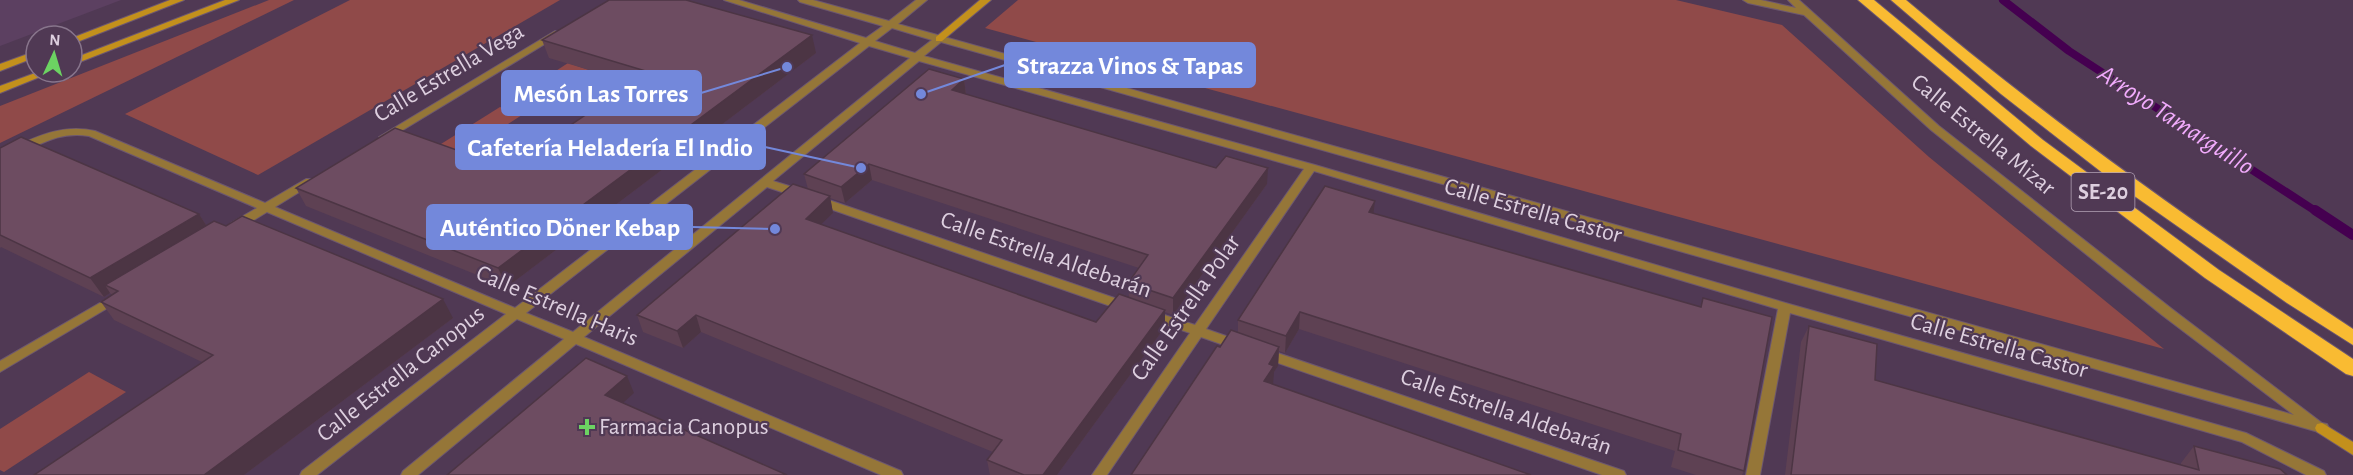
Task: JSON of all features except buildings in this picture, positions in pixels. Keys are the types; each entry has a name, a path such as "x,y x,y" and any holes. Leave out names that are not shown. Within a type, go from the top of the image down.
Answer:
{"highway":[{"name":"SE-20","path":"1865,0 2037,143 2212,274 2353,369"},
{"name":"SE-20","path":"1898,0 2074,143 2244,266 2353,338"}],"street":[{"path":"84,36 179,0"},
{"path":"84,57 234,0"},
{"name":"Calle Estrella Castor","path":"729,0 917,57 1311,167 1785,307 2246,438 2319,475"},
{"name":"Calle Estrella Castor","path":"803,0 2322,428"},
{"name":"Calle Estrella Canopus","path":"307,475 922,0"},
{"path":"408,475 986,0"},
{"path":"1748,0 1805,12"},
{"name":"Calle Estrella Mizar","path":"1793,0 1935,128 2167,312 2353,449"},
{"name":"Calle Estrella Vega","path":"377,141 571,25"},
{"path":"0,68 24,59"},
{"path":"0,90 24,81"},
{"name":"Calle Estrella Haris","path":"0,158 41,138 65,130 91,133 264,209 896,475"},
{"name":"Calle Estrella Polar","path":"1099,475 1311,167"},
{"path":"225,232 326,172"},
{"name":"Calle Estrella Aldebarán","path":"764,182 1619,475"},
{"path":"0,367 123,293"},
{"path":"1753,475 1785,307"}],"shaded area":[{"path":"0,0 121,0 58,24 24,24 24,37 0,46"},
{"path":"269,0 294,0 0,143 0,106 56,84 84,84 84,73"},
{"path":"350,0 560,0 258,175 125,114"},
{"path":"1018,0 1676,0 1782,25 1929,157 2164,349 985,28"},
{"path":"568,63 592,71 555,96 530,88"},
{"path":"500,107 522,115 448,163 425,154"},
{"path":"89,372 126,392 4,472 0,470 0,429"}],"waterway":[{"name":"Arroyo Tamarguillo","path":"2003,0 2069,51 2317,212"},
{"name":"Arroyo Tamarguillo","path":"2315,210 2353,235"}],"place":[{"name":"Mesón Las Torres","path":"787,67"},
{"name":"Strazza Vinos & Tapas","path":"921,94"},
{"name":"Cafetería Heladería El Indio","path":"861,168"},
{"name":"Auténtico Döner Kebap","path":"775,229"},
{"name":"Farmacia Canopus","path":"587,427"}]}
